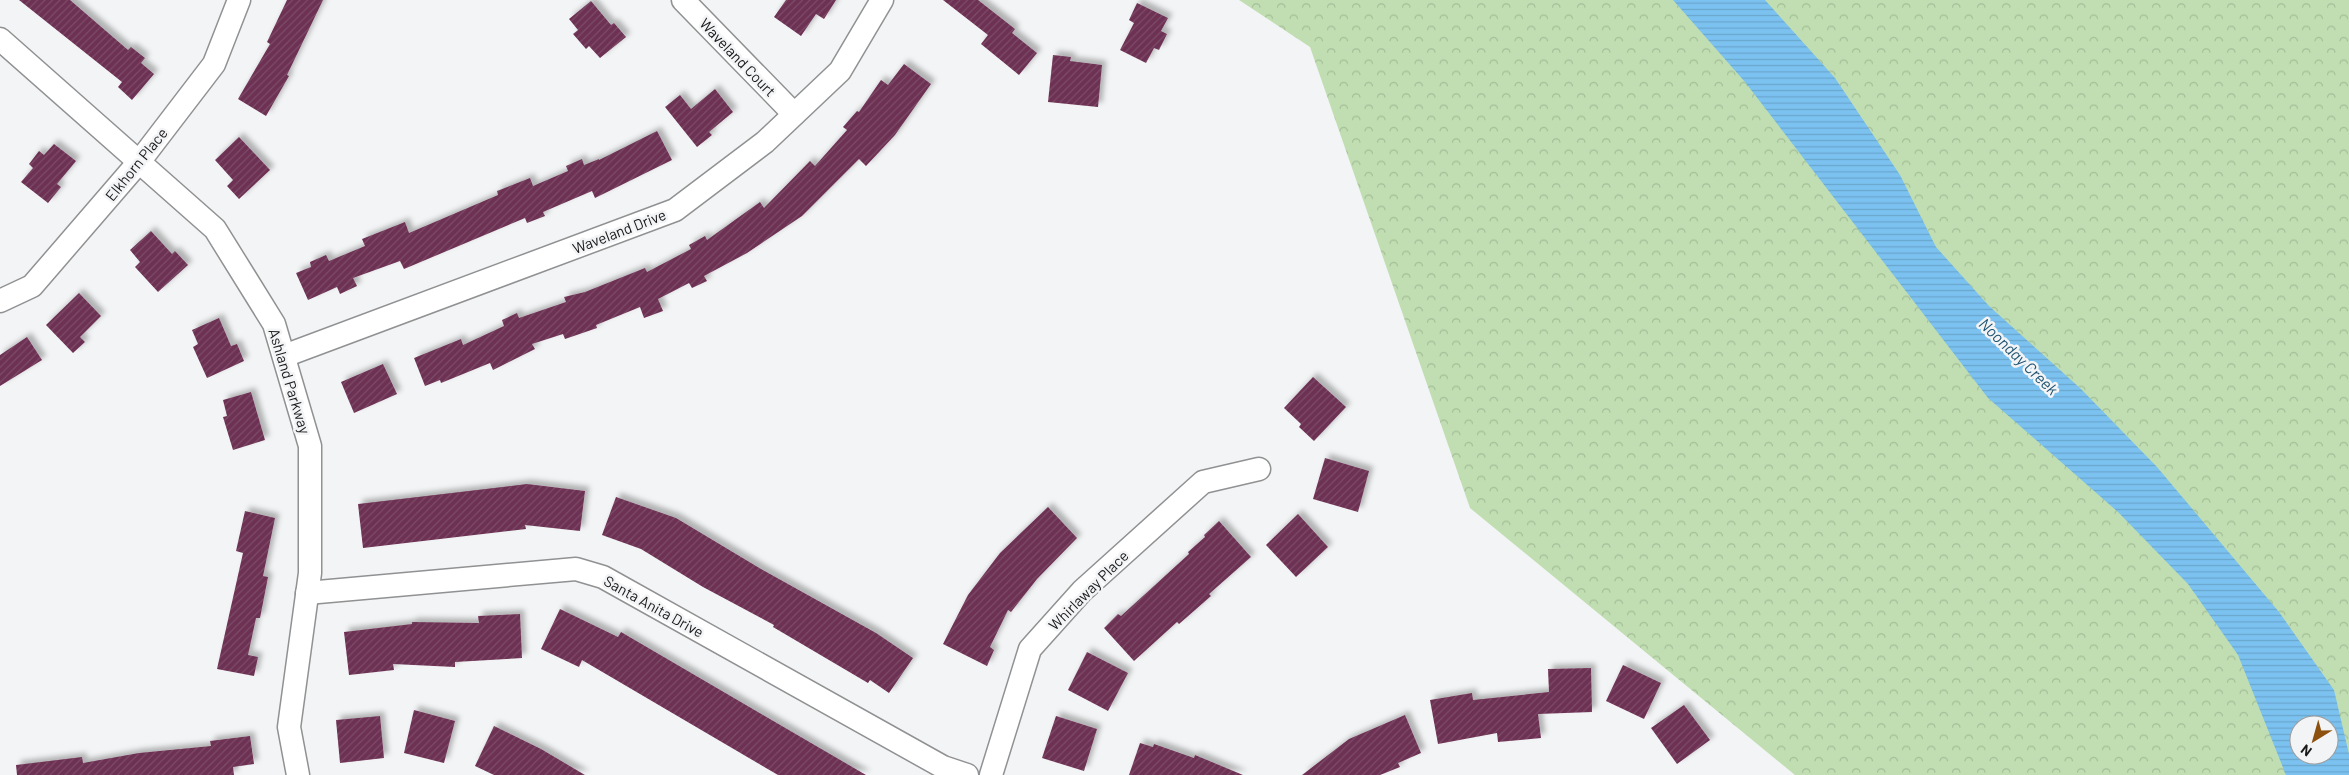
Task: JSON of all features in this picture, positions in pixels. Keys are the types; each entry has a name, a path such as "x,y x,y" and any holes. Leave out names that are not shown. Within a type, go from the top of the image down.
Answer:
{"street":[{"name":"Elkhorn Place","path":"0,301 32,286 139,162 214,64 239,0"},
{"name":"Waveland Court","path":"682,0 794,114"},
{"name":"Waveland Drive","path":"284,356 676,210 765,142 840,71 882,0"},
{"name":"Ashland Parkway","path":"0,39 215,229 274,324 310,446 310,573 289,727 298,775"},
{"name":"Whirlaway Place","path":"991,775 1030,649 1082,591 1203,482 1259,469"},
{"name":"Santa Anita Drive","path":"307,593 576,569 604,577 943,767 967,775"}],"green space":[{"path":"1239,0 2349,0 2349,775 1795,775 1470,508 1310,47"}],"water":[{"name":"Noonday Creek","path":"1673,0 1765,0 1835,78 1900,175 1936,247 1989,306 2081,389 2157,467 2279,612 2334,690 2349,754 2349,775 2286,775 2238,655 2188,584 2118,512 1988,398 1745,82"}],"building":[{"path":"19,0 70,0 128,50 131,47 145,58 141,63 154,74 132,100 118,87 122,82"},
{"path":"287,0 323,0 287,75 289,76 266,116 238,99 270,44 267,42"},
{"path":"786,0 836,0 824,19 816,14 801,36 774,17"},
{"path":"943,0 978,0 1015,29 1012,33 1037,53 1019,75 981,44 988,35"},
{"path":"591,1 611,25 614,23 626,37 600,58 589,46 586,49 573,34 578,30 569,19"},
{"path":"1137,3 1168,18 1161,31 1167,34 1159,50 1154,48 1146,63 1120,50 1134,23 1129,20"},
{"path":"1053,55 1071,57 1070,61 1102,65 1098,107 1048,102"},
{"path":"904,64 931,84 895,135 866,166 859,159 802,216 747,253 704,276 707,281 692,288 689,283 658,299 663,311 644,318 640,307 596,325 597,328 565,339 563,334 532,344 535,349 493,370 490,363 441,383 440,380 425,386 414,358 461,339 463,345 504,326 502,320 517,313 519,318 566,302 564,297 585,292 645,268 647,272 691,249 689,245 705,236 707,240 760,202 764,208 810,161 815,166 847,130 843,127 857,111 859,112 881,80 888,85"},
{"path":"715,89 733,112 709,132 712,135 697,147 665,107 680,95 691,109"},
{"path":"657,131 672,160 595,198 592,191 543,212 545,216 527,223 525,218 404,269 400,261 353,278 357,286 340,294 337,287 308,300 296,273 311,267 310,262 326,255 329,261 365,246 362,239 405,222 409,233 498,195 497,191 530,178 533,186 568,171 566,166 582,159 584,165 599,160"},
{"path":"239,137 270,170 239,199 227,186 233,180 215,160"},
{"path":"54,144 76,161 57,184 61,187 48,203 21,182 33,168 29,164 39,151 44,155"},
{"path":"151,231 172,254 175,251 188,265 158,292 135,267 140,262 130,250"},
{"path":"79,293 101,316 80,337 85,342 73,353 46,325"},
{"path":"219,318 231,346 237,344 244,361 207,378 193,347 198,344 192,330"},
{"path":"27,337 42,360 0,386 0,355"},
{"path":"383,364 397,394 354,413 341,382"},
{"path":"1313,377 1346,407 1314,441 1299,427 1301,424 1284,408"},
{"path":"251,392 265,440 233,450 223,417 227,416 223,400"},
{"path":"1325,458 1369,471 1358,512 1313,499"},
{"path":"527,484 585,491 580,531 525,525 526,529 363,548 358,504"},
{"path":"616,497 676,518 761,569 876,633 913,658 889,693 870,680 868,683 773,627 774,625 703,587 641,549 602,535"},
{"path":"1048,507 1077,538 1037,579 1011,612 1008,610 990,647 994,650 987,666 943,644 968,595 1000,553"},
{"path":"245,511 275,518 263,576 268,577 260,618 256,618 248,655 258,657 254,676 217,669 243,553 236,551"},
{"path":"1298,514 1328,547 1296,577 1266,545"},
{"path":"1219,521 1251,557 1209,594 1211,596 1179,624 1177,622 1134,661 1104,628 1118,614 1121,616 1189,554 1188,552"},
{"path":"560,609 618,637 621,632 866,775 778,775 582,660 579,667 541,649"},
{"path":"520,614 522,658 455,662 455,667 393,664 394,670 349,675 344,632 412,624 412,622 479,623 478,616"},
{"path":"1087,652 1128,673 1108,711 1068,690"},
{"path":"1623,665 1661,683 1644,719 1606,701"},
{"path":"1591,668 1592,712 1538,714 1541,738 1498,742 1497,733 1438,744 1430,700 1472,693 1473,700 1549,692 1548,669"},
{"path":"1684,705 1710,740 1677,764 1651,728"},
{"path":"414,710 455,721 444,763 404,753"},
{"path":"1405,715 1421,753 1398,763 1400,767 1380,775 1302,775 1349,739"},
{"path":"380,716 384,758 340,763 336,720"},
{"path":"1056,716 1097,729 1084,771 1042,758"},
{"path":"494,726 541,749 585,775 494,775 475,766"},
{"path":"250,736 254,764 233,767 234,775 17,775 16,765 82,757 83,763 139,753 211,746 210,741"},
{"path":"1140,743 1153,747 1154,744 1194,758 1195,755 1243,775 1129,775"}]}
